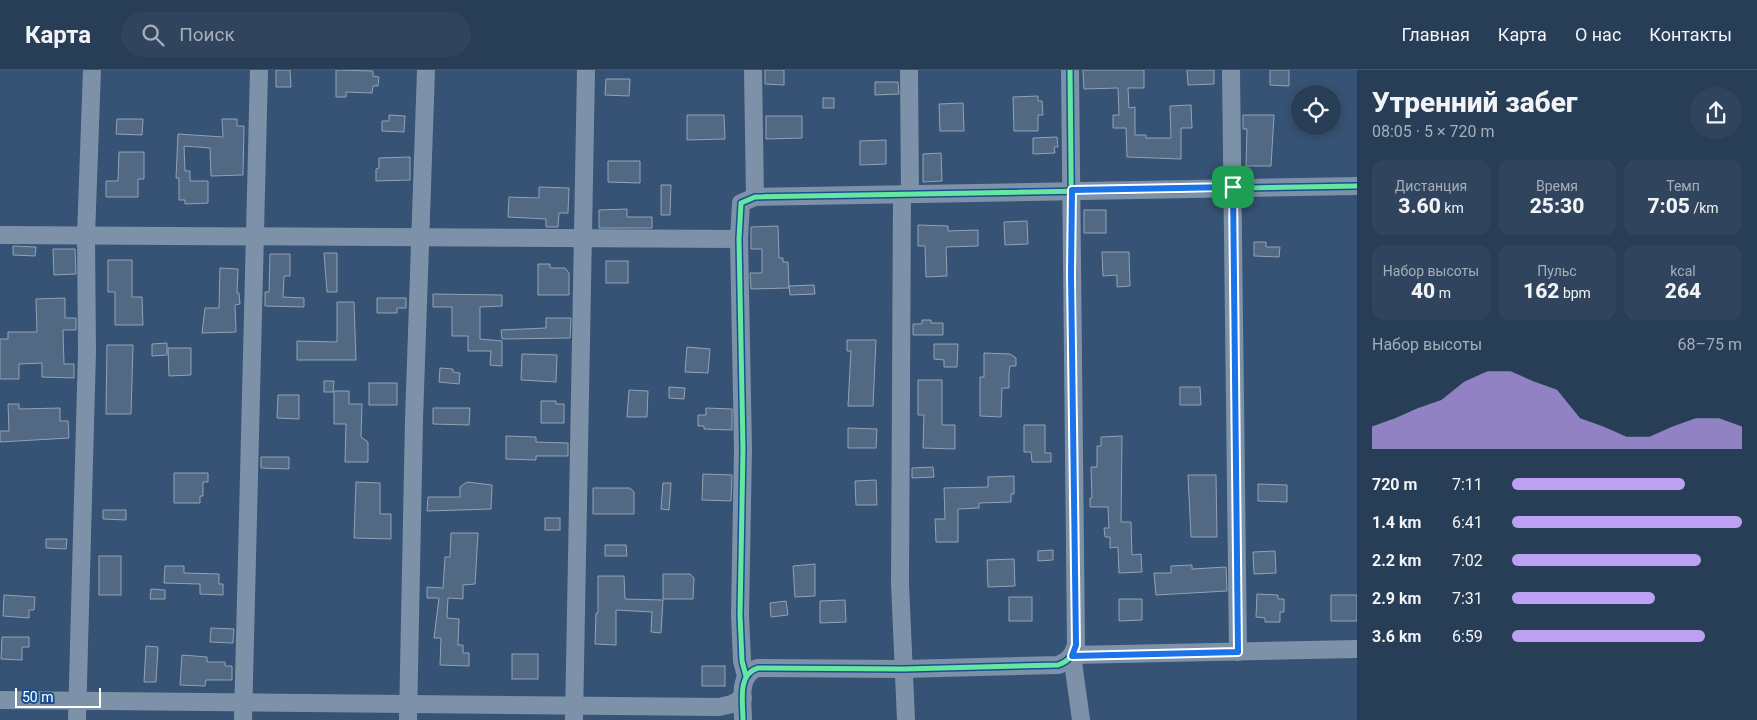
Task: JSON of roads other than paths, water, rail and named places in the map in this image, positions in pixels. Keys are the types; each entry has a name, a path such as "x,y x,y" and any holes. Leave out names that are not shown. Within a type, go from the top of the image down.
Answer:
{"street":[{"path":"77,720 86,351 86,236 92,70"},
{"path":"243,720 259,70"},
{"path":"408,711 414,420 422,237 426,70"},
{"path":"574,712 586,70"},
{"path":"753,70 755,198"},
{"path":"906,720 900,584 909,70"},
{"path":"746,676 751,670 758,668 904,669 1058,665 1068,662 1072,656 1076,645 1070,70"},
{"path":"1231,70 1238,652"},
{"path":"743,720 746,676 742,661 740,615 743,449 739,239 742,203 755,198 1072,190 1357,186"},
{"path":"0,235 254,238 739,239"},
{"path":"1072,656 1357,649"},
{"path":"1072,656 1081,720"},
{"path":"0,700 243,702 408,711 574,712 719,707 732,704 743,698"}]}
